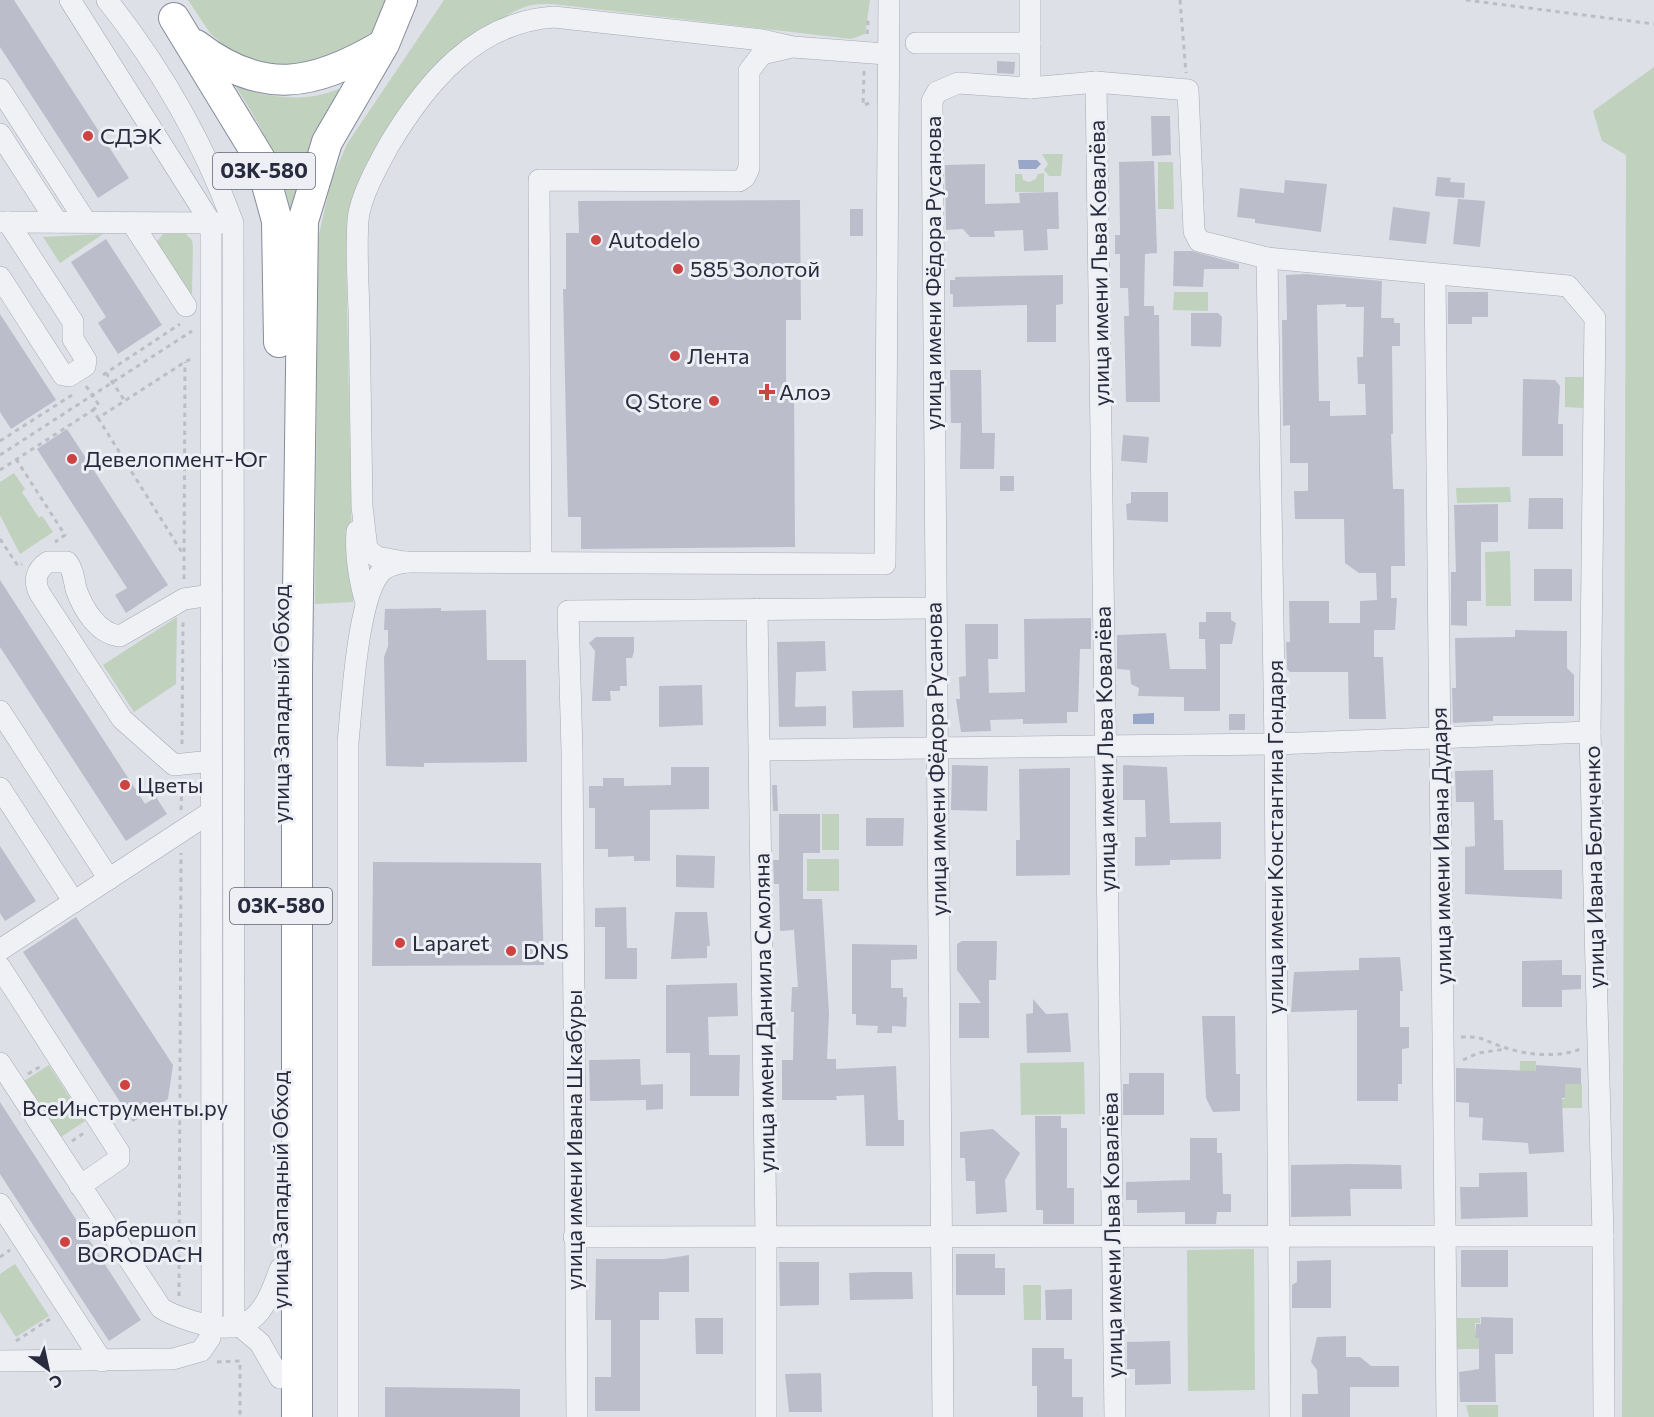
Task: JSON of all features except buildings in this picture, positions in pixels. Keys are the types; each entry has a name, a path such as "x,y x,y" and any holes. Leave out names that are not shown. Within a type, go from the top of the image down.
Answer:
{"highway":[{"name":"03К-580","path":"169,9 195,44 221,62 253,76 281,80 332,72 384,44 402,0"},
{"name":"улица Западный Обход","path":"169,9 260,159 277,221 281,394 280,1417"},
{"name":"улица Западный Обход","path":"297,1417 297,670 303,221 327,142 384,44"}],"street":[{"path":"4,1354 102,1361 173,1359 195,1354 207,1345 211,1327 211,223 70,0"},
{"path":"107,0 151,59 172,92 206,156 233,223 234,1119 237,1327"},
{"path":"384,44 419,0"},
{"path":"348,1417 348,742 359,636 366,603 381,571 395,564 411,562 885,564 886,54 889,0"},
{"path":"1030,0 1030,88 1096,82 1188,90 1194,231 1199,241 1267,258 1435,276"},
{"path":"411,562 377,557 367,549 362,506 358,218 376,168 420,97 448,66 475,44 505,27 536,18 554,17 762,40 793,47 886,54"},
{"path":"916,43 1030,43"},
{"path":"541,562 539,180 739,181 745,177 749,168 749,71 756,59 766,51 793,47"},
{"name":"улица имени Льва Ковалёва","path":"1096,82 1115,1417"},
{"name":"улица имени Фёдора Русанова","path":"943,1417 934,608 932,101 936,92 958,83 1030,88"},
{"path":"0,88 86,222"},
{"path":"0,134 57,222"},
{"path":"4,222 233,223"},
{"path":"0,277 63,375 69,376 87,363 74,339 75,326 4,222"},
{"path":"132,222 186,306"},
{"name":"улица имени Константина Гондаря","path":"1267,258 1275,744 1280,1417"},
{"name":"улица Ивана Беличенко","path":"1435,276 1568,286 1595,318 1590,732 1603,1236 1604,1417"},
{"name":"улица имени Ивана Дударя","path":"1435,276 1447,1417"},
{"path":"362,506 355,553 366,603"},
{"path":"211,595 186,598 120,636 104,631 90,615 67,562 48,562 39,570 35,582 40,594 122,719 174,765 211,761"},
{"path":"757,609 934,608"},
{"name":"улица имени Ивана Шкабуры","path":"577,1417 572,752 568,611 757,609"},
{"name":"улица имени Даниила Смоляна","path":"757,609 766,1235 766,1417"},
{"path":"0,711 109,879"},
{"path":"760,750 1275,744 1590,732"},
{"path":"0,788 74,902"},
{"path":"0,950 211,812"},
{"path":"0,967 119,1152 119,1159 80,1186"},
{"path":"0,1063 160,1308 169,1314 211,1327 237,1327 262,1310 269,1300 280,1269"},
{"path":"212,1119 234,1119"},
{"path":"0,1204 102,1361"},
{"path":"574,1237 766,1235 1603,1236"},
{"path":"237,1327 260,1343 280,1378"}],"path":[{"path":"1180,0 1188,90"},
{"path":"1466,0 1654,24"},
{"path":"0,455 196,328 211,328"},
{"path":"98,418 188,360 211,360"},
{"path":"0,470 99,405 77,371"},
{"path":"106,373 125,401"},
{"path":"93,410 184,556"},
{"path":"16,459 65,536 47,547"},
{"path":"0,539 18,566 28,560"},
{"path":"1444,1037 1480,1036 1508,1049 1539,1054 1570,1053 1598,1041"},
{"path":"1444,1064 1478,1053 1508,1049"},
{"path":"13,1084 57,1055"},
{"path":"57,1150 100,1122"},
{"path":"4,1354 67,1308"},
{"path":"240,1361 240,1417"}],"green space":[{"path":"188,0 391,0 377,29 359,47 293,72 236,56 210,33"},
{"path":"444,0 870,0 865,34 851,39 561,5 525,7 482,33 458,54 411,103 374,151 359,180 351,209 346,247 353,602 315,604 318,239 331,181 347,144"},
{"path":"1654,67 1654,1417 1622,1417 1626,155 1602,141 1593,111"},
{"path":"236,87 262,94 288,97 313,96 339,89 345,93 296,211 290,211 282,177 270,146"},
{"path":"1042,154 1063,154 1061,176 1049,176 1044,170 1048,164"},
{"path":"1158,162 1173,162 1174,209 1158,209"},
{"path":"1044,173 1044,192 1015,192 1015,174 1022,174 1023,180 1029,182 1036,179 1038,174"},
{"path":"185,233 192,240 193,247 192,293 188,296 155,244 163,234"},
{"path":"103,234 60,263 43,237"},
{"path":"1174,292 1208,292 1208,311 1173,310"},
{"path":"1565,377 1583,377 1583,408 1565,407"},
{"path":"14,473 25,489 22,492 39,518 42,516 53,532 20,554 0,515 0,482"},
{"path":"1510,487 1511,502 1457,503 1456,488"},
{"path":"1510,551 1511,606 1486,606 1485,552"},
{"path":"177,617 176,684 134,712 103,665"},
{"path":"822,814 839,814 839,850 822,850"},
{"path":"807,859 839,859 839,891 807,891"},
{"path":"1520,1061 1536,1061 1535,1099 1565,1099 1565,1084 1582,1084 1582,1108 1519,1108"},
{"path":"1084,1062 1085,1114 1021,1115 1020,1063"},
{"path":"49,1065 85,1121 58,1139 21,1083"},
{"path":"1254,1249 1255,1390 1188,1391 1187,1250"},
{"path":"15,1264 49,1316 16,1337 0,1312 0,1274"},
{"path":"1023,1285 1041,1285 1041,1320 1024,1320"},
{"path":"1450,1318 1480,1318 1480,1323 1475,1323 1475,1338 1479,1338 1479,1349 1450,1349"},
{"path":"1466,1405 1498,1405 1498,1417 1469,1417"}],"water":[{"path":"1018,160 1037,160 1041,164 1036,169 1019,169"},
{"path":"1154,713 1154,724 1133,724 1133,714"}],"place":[{"name":"СДЭК","path":"88,136"},
{"name":"Autodelo","path":"596,240"},
{"name":"585 Золотой","path":"678,269"},
{"name":"Лента","path":"675,356"},
{"name":"Алоэ","path":"767,392"},
{"name":"Q Store","path":"714,401"},
{"name":"Девелопмент-Юг","path":"72,459"},
{"name":"Цветы","path":"125,785"},
{"name":"Laparet","path":"400,943"},
{"name":"DNS","path":"511,951"},
{"name":"ВсеИнструменты.ру","path":"125,1085"},
{"name":"Барбершоп BORODACH","path":"65,1242"}]}
